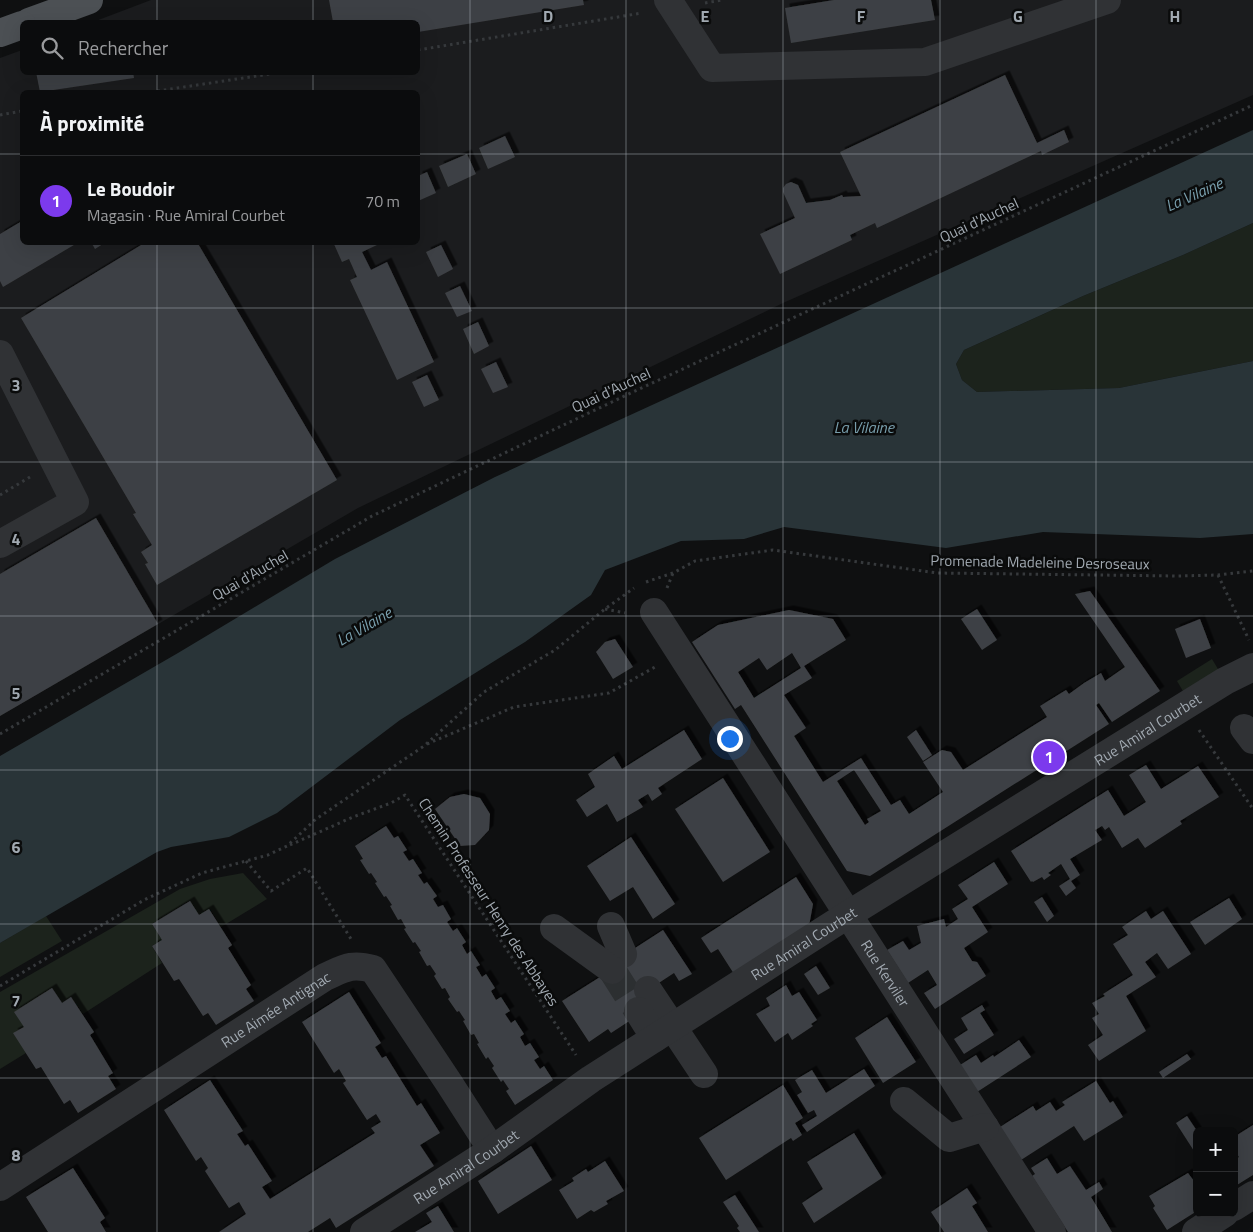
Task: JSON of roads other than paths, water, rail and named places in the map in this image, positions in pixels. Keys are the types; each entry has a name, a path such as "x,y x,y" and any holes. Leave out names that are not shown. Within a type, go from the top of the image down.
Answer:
{"main road":[{"path":"34,20 89,0"},
{"path":"0,33 20,26"}],"street":[{"path":"670,4 712,68 925,62 1107,0"},
{"path":"0,354 6,382 75,502 0,544"},
{"name":"Rue Kerviler","path":"660,601 680,654 1052,1232"},
{"name":"Rue Amiral Courbet","path":"364,1232 492,1150 591,1079 849,914 1182,707 1225,681 1253,667"},
{"path":"554,928 617,962 611,926"},
{"name":"Rue Aimée Antignac","path":"0,1187 325,977 358,965 373,969 492,1150"},
{"path":"643,1000 664,1032 704,1074"},
{"path":"904,1101 949,1138 985,1127"},
{"path":"1238,1204 1253,1195"},
{"path":"1196,1232 1219,1217"}],"water":[{"name":"La Vilaine","path":"1253,130 1253,223 1183,255 1083,296 964,350 956,364 962,380 977,392 1119,388 1253,361 1253,534 1200,538 1043,532 946,548 784,527 744,539 681,541 605,570 591,595 525,642 400,720 277,813 229,837 171,847 157,852 0,943 0,756 335,559 495,477"}],"tunnel":[{"path":"612,970 638,1011"}],"place":[{"name":"Le Boudoir","path":"1049,757"}]}
